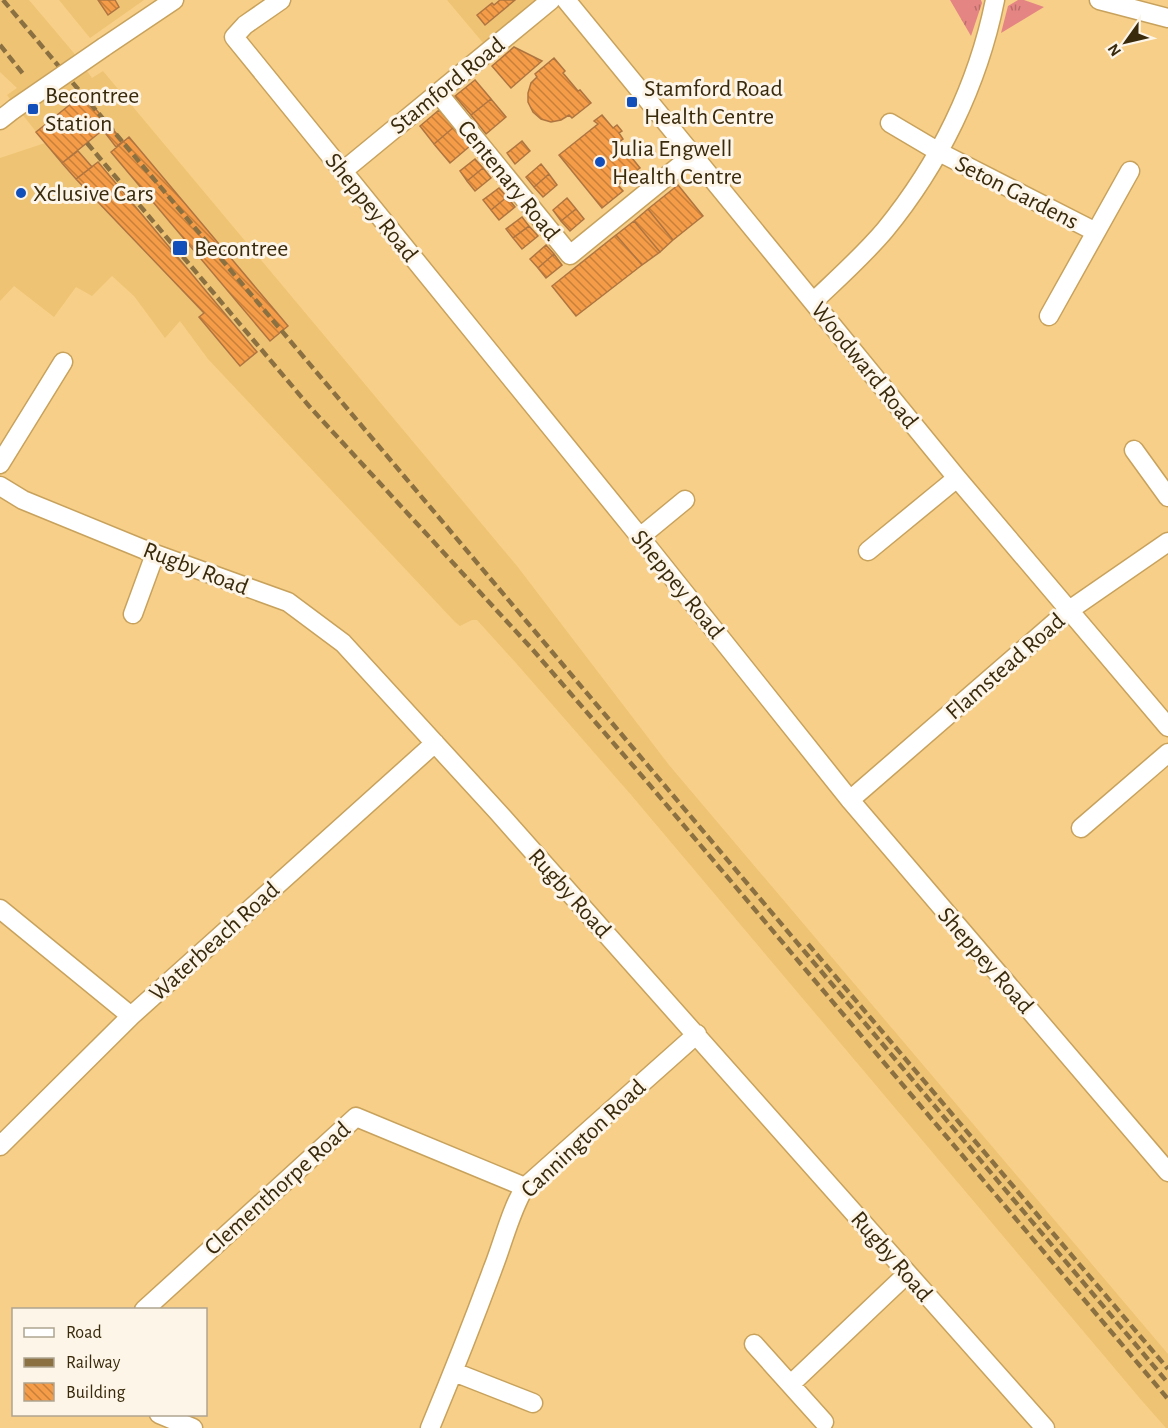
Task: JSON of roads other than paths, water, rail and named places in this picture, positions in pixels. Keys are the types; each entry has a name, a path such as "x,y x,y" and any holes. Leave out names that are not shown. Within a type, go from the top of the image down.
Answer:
{"street":[{"path":"7,114 174,0"},
{"name":"Sheppey Road","path":"281,0 245,25 234,37 640,537 850,800 1168,1172"},
{"name":"Stamford Road","path":"343,171 551,0"},
{"name":"Woodward Road","path":"566,0 957,478 1168,727"},
{"path":"813,302 884,231 939,152 972,80 995,0"},
{"path":"1099,0 1168,18"},
{"name":"Centenary Road","path":"438,93 570,255 693,155"},
{"name":"Seton Gardens","path":"891,123 939,152 1096,232"},
{"path":"1049,316 1130,171"},
{"path":"0,464 63,362"},
{"path":"1134,450 1168,497"},
{"path":"868,552 957,478"},
{"name":"Rugby Road","path":"0,486 23,500 155,554 288,602 343,643 696,1034 1046,1428"},
{"path":"640,537 685,500"},
{"name":"Flamstead Road","path":"850,800 1068,611 1168,542"},
{"path":"133,614 155,554"},
{"name":"Waterbeach Road","path":"0,1146 131,1016 435,743"},
{"path":"1081,828 1168,753"},
{"path":"0,909 131,1016"},
{"name":"Cannington Road","path":"430,1428 454,1372 517,1200 525,1187 696,1034"},
{"name":"Clementhorpe Road","path":"146,1308 356,1117 525,1187"},
{"path":"791,1384 907,1274"},
{"path":"754,1344 824,1422"},
{"path":"454,1372 533,1403"},
{"path":"164,1416 193,1428"}],"railway":[{"path":"3,0 1168,1383"},
{"path":"0,45 24,75"},
{"path":"87,143 309,406 533,650 648,783 1168,1399"},
{"path":"808,944 1168,1369"}],"place":[{"name":"Stamford Road Health Centre","path":"632,102"},
{"name":"Becontree Station","path":"33,109"},
{"name":"Julia Engwell Health Centre","path":"600,162"},
{"name":"Xclusive Cars","path":"21,193"},
{"name":"Becontree","path":"180,248"}]}
